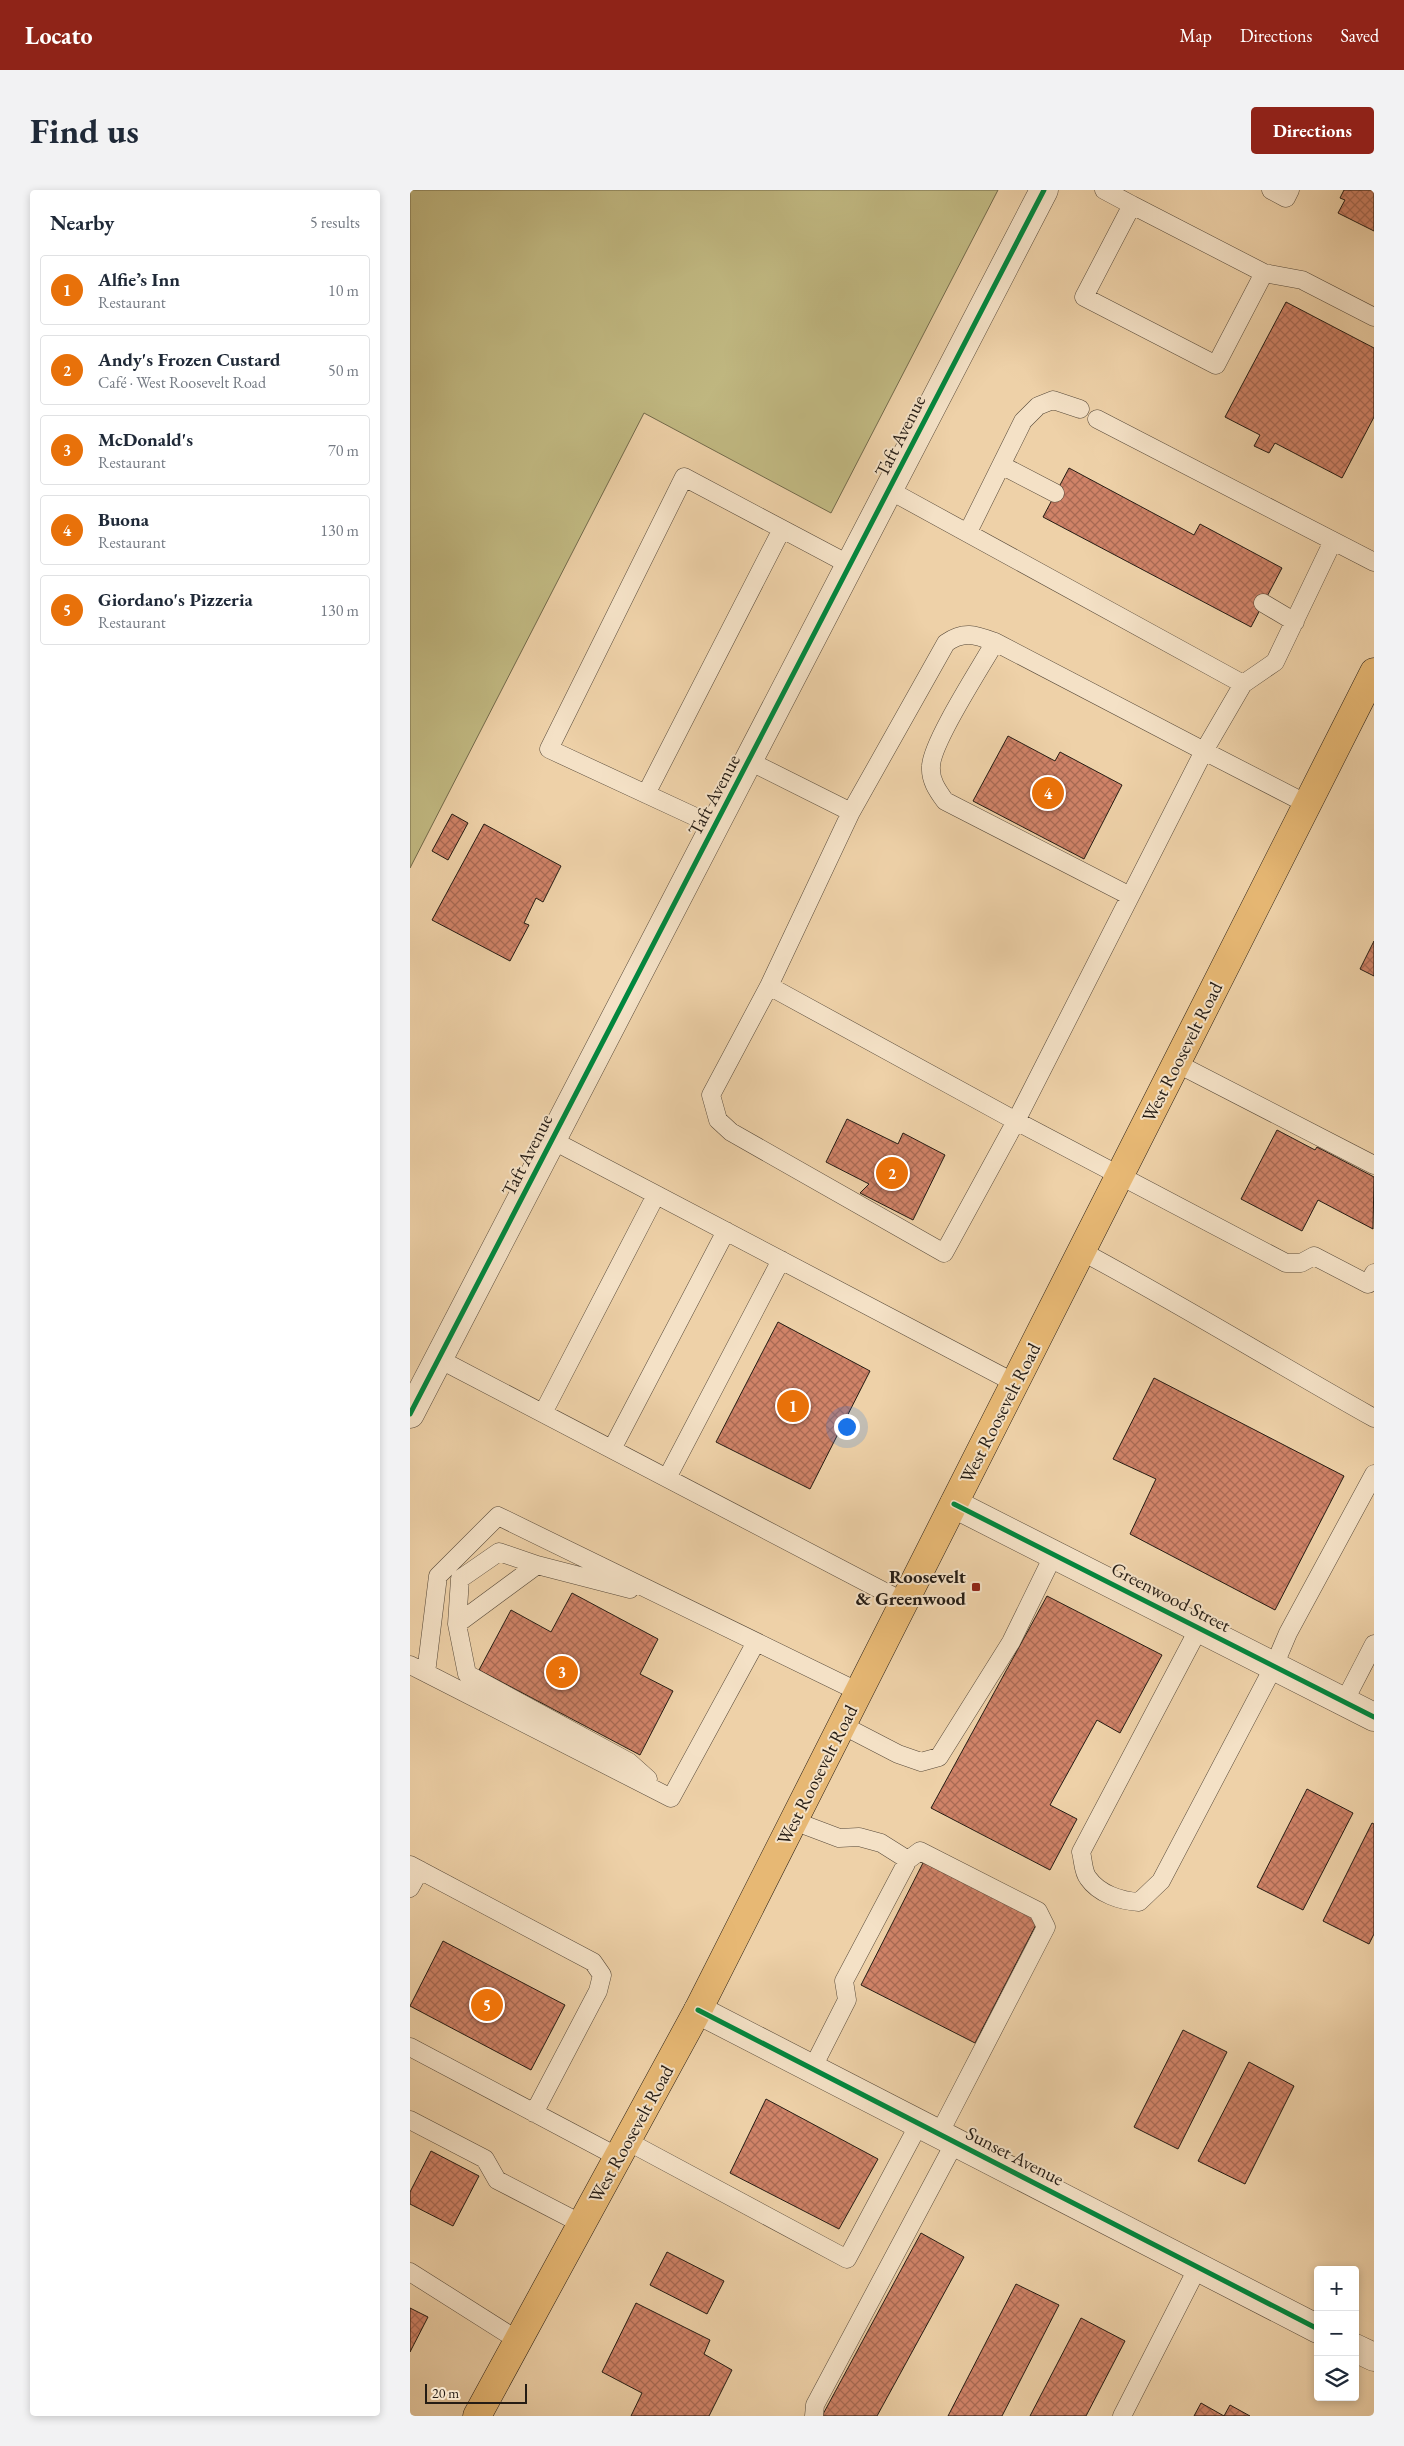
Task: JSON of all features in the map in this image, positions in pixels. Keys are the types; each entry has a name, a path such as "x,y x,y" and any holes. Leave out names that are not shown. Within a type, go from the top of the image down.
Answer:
{"main road":[{"name":"West Roosevelt Road","path":"477,2416 698,2010 1374,672"}],"street":[{"name":"Taft Avenue","path":"410,1414 1044,190"},
{"name":"Greenwood Street","path":"954,1504 1374,1717"},
{"name":"Sunset Avenue","path":"698,2010 1314,2326"},
{"path":"1359,2350 1374,2358"}],"lane":[{"path":"1104,190 1264,273 1302,280 1374,317"},
{"path":"1271,190 1286,198 1290,190"},
{"path":"1132,205 1084,296 1216,365 1264,273"},
{"path":"968,532 1003,466 1024,421 1038,406 1053,400 1080,409"},
{"path":"1097,419 1374,562"},
{"path":"1003,466 1056,493"},
{"path":"715,826 549,749 684,477 850,565"},
{"path":"889,490 1243,684"},
{"path":"646,794 782,529"},
{"path":"1307,804 1204,751 995,642 977,635 957,635 946,643 851,812 769,986 711,1095 718,1120 731,1132 944,1253 1016,1121 1204,751 1243,684 1275,662 1334,542"},
{"path":"1263,603 1295,622"},
{"path":"995,642 937,745 931,765 934,785 945,801 1130,896"},
{"path":"749,761 851,812"},
{"path":"769,986 1016,1121 1286,1263 1301,1263 1314,1256 1371,1278"},
{"path":"1176,1063 1374,1165"},
{"path":"552,1140 1015,1383"},
{"path":"543,1413 656,1195"},
{"path":"612,1449 726,1231"},
{"path":"1081,1251 1170,1298 1374,1418"},
{"path":"667,1478 781,1260"},
{"path":"439,1359 904,1602"},
{"path":"1198,1628 1081,1852 1087,1878 1103,1891 1122,1901 1139,1902 1161,1881 1274,1666 1288,1633 1374,1474"},
{"path":"426,1673 438,1576 498,1516 859,1692"},
{"path":"667,1598 537,1565 499,1552 460,1580 457,1624 467,1674 629,1762 670,1798"},
{"path":"842,1725 898,1754 921,1762 939,1757 1011,1642 1054,1554"},
{"path":"457,1624 537,1565"},
{"path":"670,1798 756,1642"},
{"path":"1344,1702 1374,1644"},
{"path":"410,1666 670,1798"},
{"path":"794,1821 839,1838 859,1837 880,1843 908,1860"},
{"path":"812,2068 846,2000 844,1981 908,1860 920,1851 1038,1911 1046,1927 938,2133 814,2410"},
{"path":"410,1888 415,1867 593,1962 602,1976 598,1991 534,2113"},
{"path":"410,2047 534,2113 622,2149 848,2259 938,2133"},
{"path":"410,2120 485,2159 497,2180 582,2224"},
{"path":"1122,2416 1198,2267"},
{"path":"410,2272 519,2341"}],"shaded area":[{"path":"410,190 998,190 831,513 644,413 410,868"}],"building":[{"path":"1344,190 1374,190 1374,231 1338,213 1345,200 1340,198"},
{"path":"1286,302 1374,348 1374,417 1342,478 1275,443 1269,453 1254,446 1260,435 1225,417"},
{"path":"1069,468 1194,535 1200,524 1282,568 1251,627 1043,517"},
{"path":"1008,736 1055,761 1060,752 1122,785 1084,859 973,801"},
{"path":"452,814 468,823 448,860 432,851"},
{"path":"484,824 561,866 543,902 536,898 524,923 529,925 510,961 432,920"},
{"path":"1374,941 1374,976 1360,969"},
{"path":"847,1119 898,1144 903,1133 945,1155 913,1220 860,1193 869,1184 826,1162"},
{"path":"1277,1130 1315,1150 1317,1147 1374,1177 1373,1229 1318,1200 1302,1231 1241,1199"},
{"path":"778,1322 870,1371 810,1489 716,1442"},
{"path":"1154,1378 1344,1476 1275,1610 1130,1534 1156,1479 1113,1459"},
{"path":"572,1593 658,1639 640,1674 673,1691 640,1755 479,1670 511,1610 551,1632"},
{"path":"1047,1596 1162,1655 1120,1733 1097,1720 1050,1805 1077,1819 1050,1870 931,1808"},
{"path":"1307,1789 1353,1813 1303,1910 1257,1887"},
{"path":"1372,1823 1374,1824 1374,1934 1369,1944 1323,1921"},
{"path":"924,1861 1039,1919 975,2043 861,1985"},
{"path":"443,1941 565,2005 531,2070 410,2006"},
{"path":"1183,2030 1227,2052 1178,2149 1134,2127"},
{"path":"1249,2062 1294,2086 1245,2184 1198,2161"},
{"path":"766,2099 878,2159 839,2229 730,2173"},
{"path":"431,2151 479,2176 453,2226 410,2204 410,2192"},
{"path":"921,2233 964,2257 877,2416 822,2416"},
{"path":"667,2252 724,2281 707,2314 650,2285"},
{"path":"1016,2284 1059,2305 1002,2416 948,2416"},
{"path":"636,2303 710,2340 704,2354 732,2370 709,2416 631,2416 642,2393 602,2372"},
{"path":"410,2308 428,2317 410,2352"},
{"path":"1081,2318 1125,2341 1086,2416 1030,2416"},
{"path":"1201,2403 1224,2416 1194,2416"},
{"path":"1230,2405 1250,2416 1224,2416"}],"cycle path":[{"path":"410,1414 1044,190"},
{"path":"954,1504 1374,1717"},
{"path":"698,2010 1314,2327"}],"place":[{"name":"Buona","path":"1048,793"},
{"name":"Andy's Frozen Custard","path":"892,1173"},
{"name":"Alfie’s Inn","path":"793,1406"},
{"name":"Roosevelt & Greenwood","path":"976,1587"},
{"name":"McDonald's","path":"562,1672"},
{"name":"Giordano's Pizzeria","path":"487,2005"}]}
